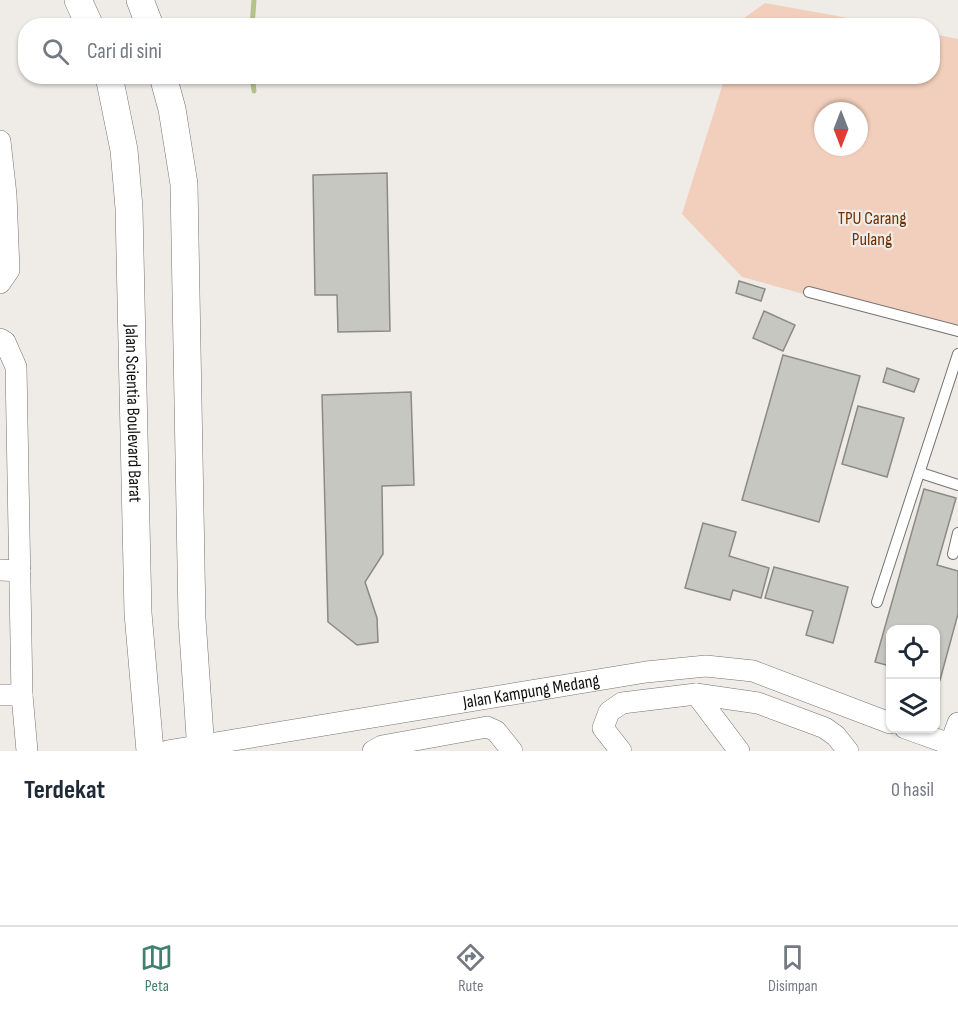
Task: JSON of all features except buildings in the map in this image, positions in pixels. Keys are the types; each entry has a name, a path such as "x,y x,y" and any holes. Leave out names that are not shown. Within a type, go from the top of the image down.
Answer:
{"street":[{"path":"78,0 86,18"},
{"path":"140,0 147,18"},
{"name":"Jalan Scientia Boulevard Barat","path":"111,84 124,150 129,208 138,613 150,751"},
{"path":"165,84 184,184 192,619 201,748"},
{"path":"0,141 9,270 1,283"},
{"path":"0,339 5,342 16,367 8,448 10,571 27,751"},
{"name":"Jalan Kampung Medang","path":"166,751 201,748 634,674 706,666 753,672 886,721"},
{"path":"696,694 739,751"},
{"path":"621,751 603,728 609,712 622,703 696,694 758,704 825,728 848,751"},
{"path":"0,695 22,695"},
{"path":"917,733 954,746 958,723"},
{"path":"373,751 382,746 398,747 487,727 496,731 512,751"}],"lane":[{"path":"809,292 958,331"},
{"path":"877,602 921,474 958,354"},
{"path":"921,474 958,485"},
{"path":"953,554 958,533"}],"green space":[{"path":"765,3 848,18 744,18"},
{"name":"TPU Carang Pulang","path":"940,35 958,39 958,337 742,277 682,214 723,84 940,84"}],"waterway":[{"path":"253,18 254,0"},
{"path":"253,84 254,91"}]}
